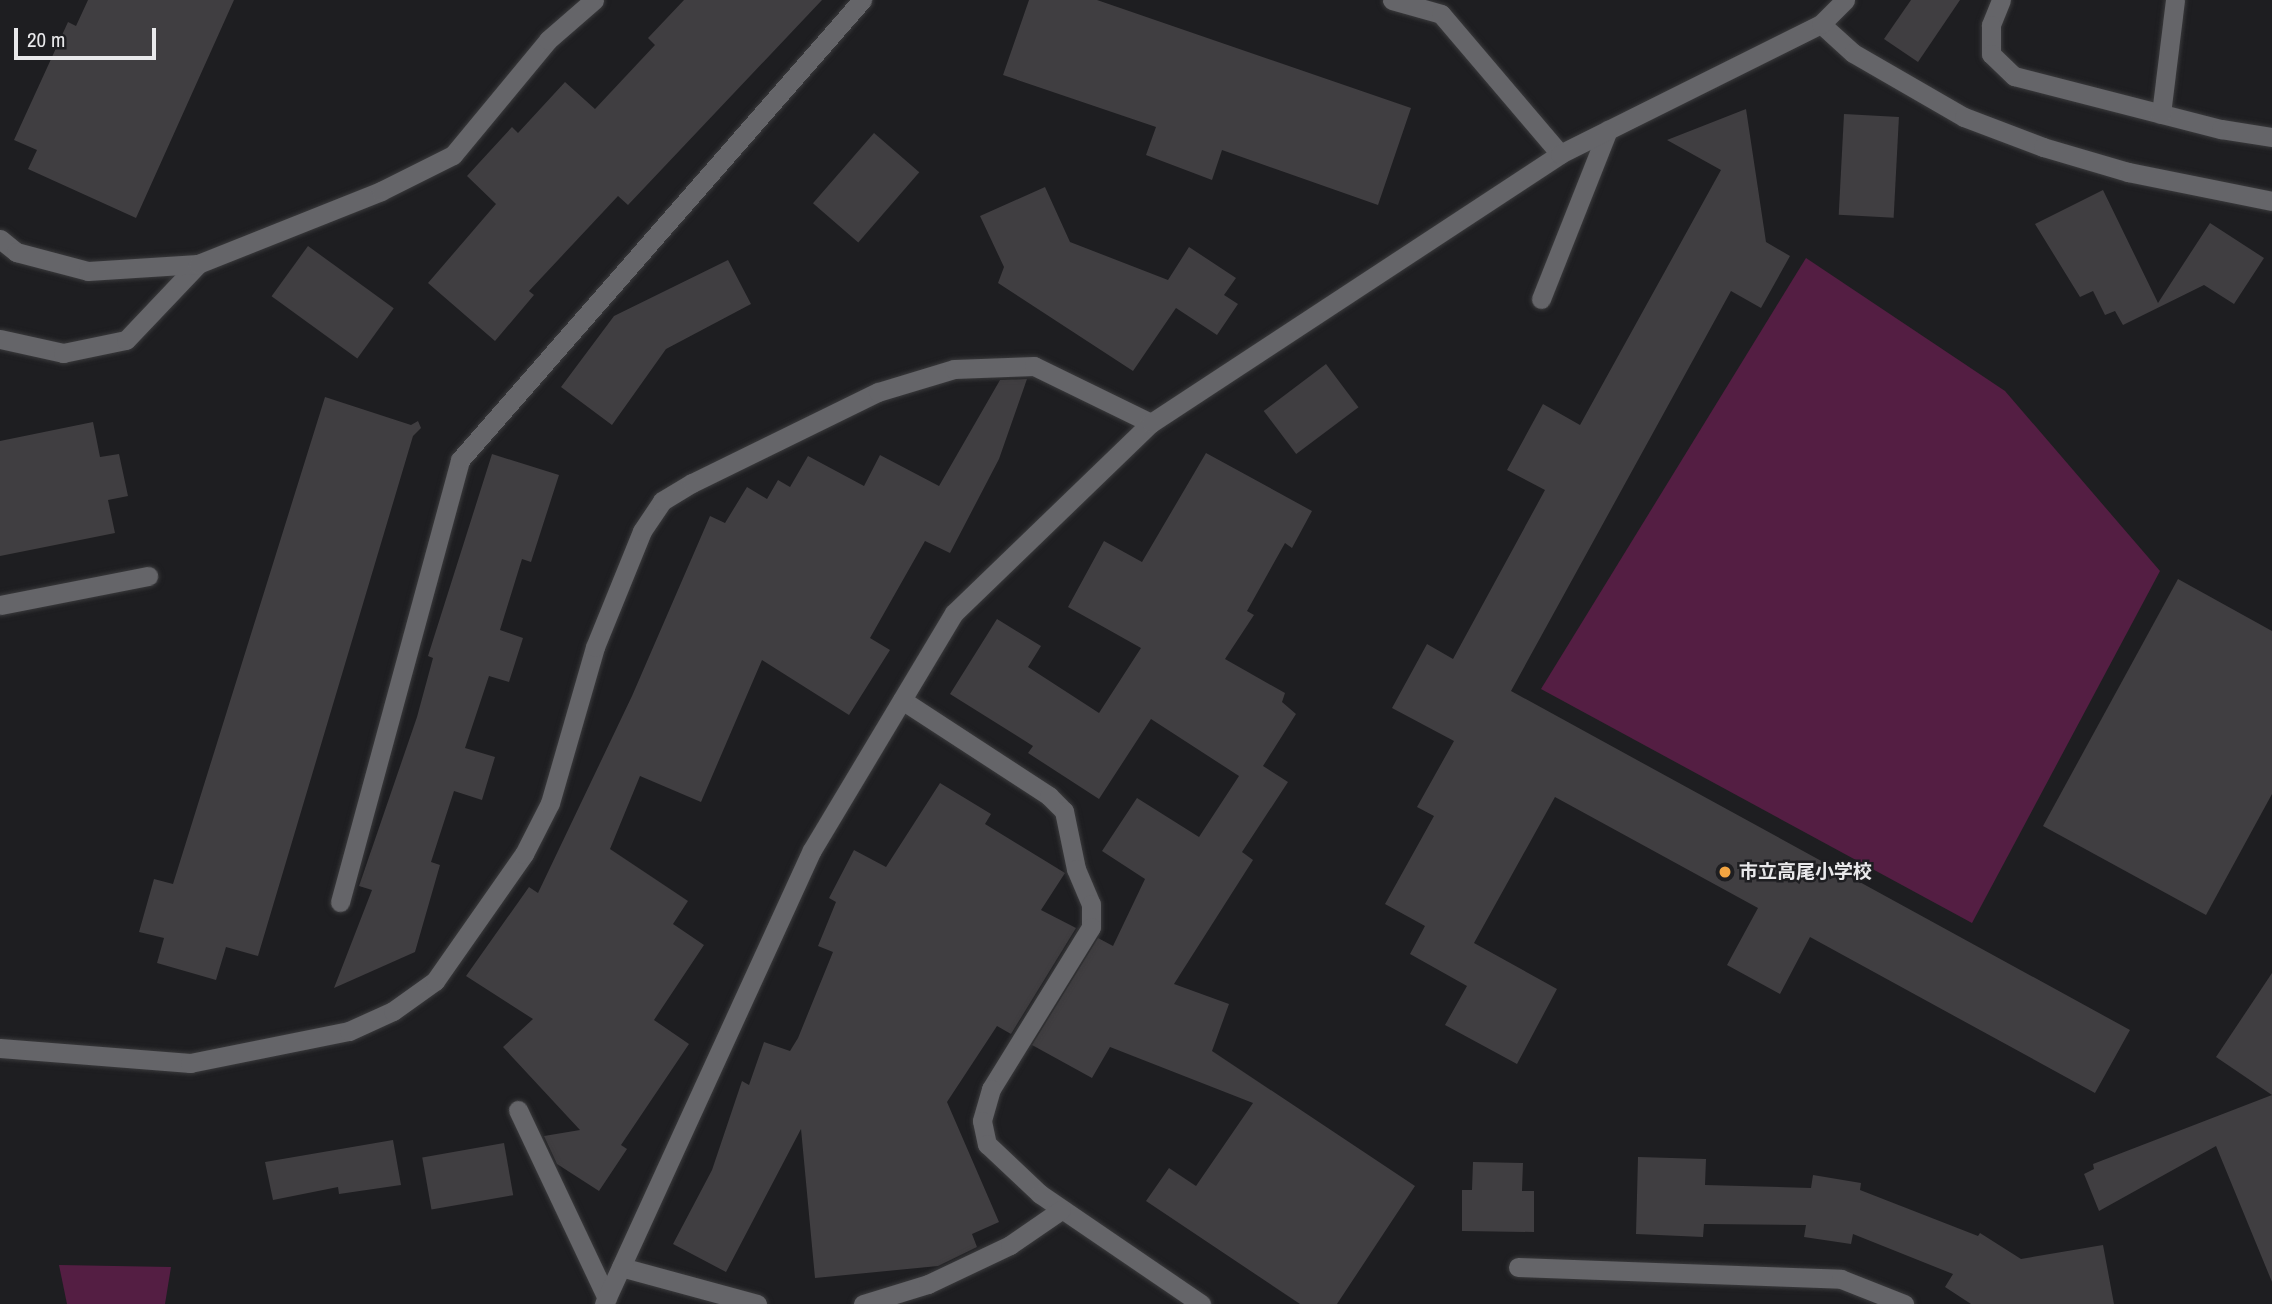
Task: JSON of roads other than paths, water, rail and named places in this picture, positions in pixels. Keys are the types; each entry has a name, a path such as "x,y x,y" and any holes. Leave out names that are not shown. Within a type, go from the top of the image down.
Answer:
{"street":[{"path":"0,239 16,251 88,271 198,264 382,191 453,155 548,40 594,0"},
{"path":"340,902 460,460 862,0"},
{"path":"1392,0 1441,7 1560,154"},
{"path":"605,1301 812,850 954,613 1151,423 1560,154 1821,24 1845,0"},
{"path":"2001,0 1991,25 1991,54 2014,76 2161,114 2272,137"},
{"path":"2161,114 2175,0"},
{"path":"1821,24 1853,54 1975,121 2043,148 2128,172 2272,201"},
{"path":"1541,299 1608,130"},
{"path":"0,339 63,353 126,340 198,264"},
{"path":"0,1048 190,1063 349,1031 393,1011 435,981 524,854 550,803 595,647 642,531 662,501 692,483 878,393 954,369 1034,366 1151,423"},
{"path":"0,605 148,576"},
{"path":"902,700 1049,796 1064,811 1076,869 1091,904 1091,928 991,1089 982,1121 986,1144 1061,1210 1201,1304"},
{"path":"517,1110 605,1301"},
{"path":"863,1304 928,1284 1010,1245 1061,1210"},
{"path":"621,1267 757,1304"},
{"path":"1518,1267 1842,1279 1904,1304"}],"place":[{"name":"市立高尾小学校","path":"1725,872"}]}
